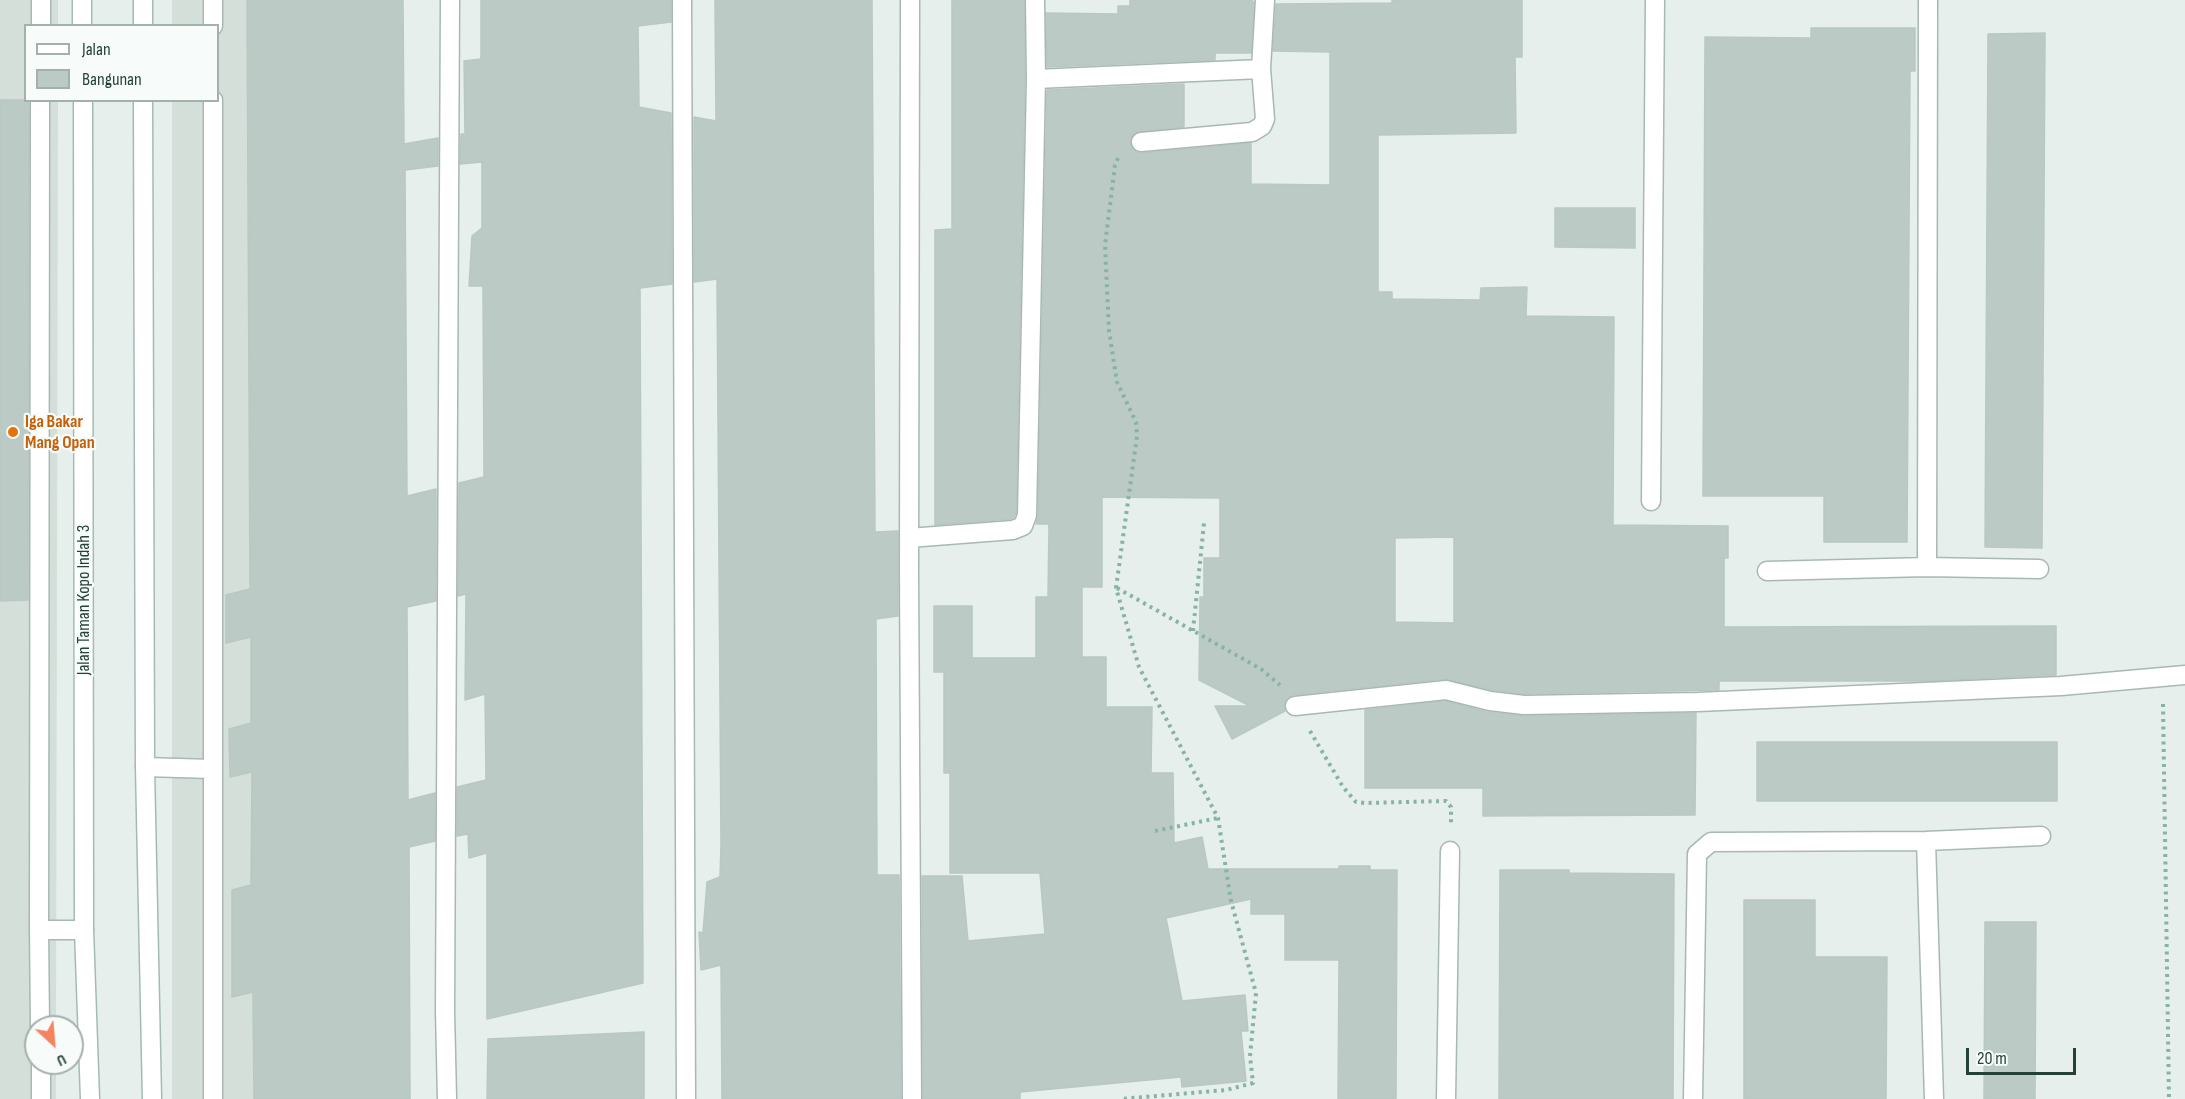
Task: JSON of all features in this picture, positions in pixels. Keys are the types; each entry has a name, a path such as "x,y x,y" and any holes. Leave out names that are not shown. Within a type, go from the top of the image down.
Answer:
{"street":[{"path":"40,0 40,24"},
{"path":"82,0 82,24"},
{"path":"143,0 143,24"},
{"path":"213,0 213,24"},
{"path":"447,1099 445,1011 450,0"},
{"path":"682,0 686,1099"},
{"path":"910,0 909,538 912,1099"},
{"path":"909,538 1013,530 1023,526 1027,515 1036,79 1035,0"},
{"path":"1141,142 1258,130 1264,119 1261,69 1265,0"},
{"path":"1651,501 1655,0"},
{"path":"1927,567 1928,0"},
{"path":"1036,79 1261,69"},
{"path":"40,102 40,1015"},
{"name":"Jalan Taman Kopo Indah 3","path":"82,102 84,930 90,1099"},
{"path":"143,102 145,767 152,1099"},
{"path":"213,102 213,1099"},
{"path":"1767,571 1927,567 2039,569"},
{"path":"1295,706 1446,690 1490,701 1524,705 1717,701 2061,686 2185,675"},
{"path":"145,767 212,770"},
{"path":"1693,1099 1698,854 1711,842 1926,841 2041,836"},
{"path":"1926,841 1934,1099"},
{"path":"1446,1099 1450,850"},
{"path":"39,930 84,930"},
{"path":"41,1075 42,1099"}],"path":[{"path":"1121,1099 1226,1090 1253,1083 1250,1056 1256,993 1231,901 1218,818 1139,667 1116,588 1137,436 1136,422 1117,382 1115,372 1109,331 1105,245 1115,165 1119,155 1141,142"},
{"path":"1193,631 1204,523"},
{"path":"1116,588 1261,669 1281,686 1343,787 1356,802 1446,801 1449,803 1451,807 1450,850"},
{"path":"2163,698 2169,1099"},
{"path":"1155,831 1218,818"}],"shaded area":[{"path":"0,0 58,0 58,24 24,24 24,102 58,102 56,1015 24,1015 24,1075 56,1075 56,1099 0,1099"},
{"path":"172,0 335,0 335,1099 172,1099 172,102 219,102 219,24 172,24"}],"building":[{"path":"247,0 403,0 404,144 438,138 438,166 405,170 407,496 436,489 436,601 407,607 408,800 435,793 435,841 409,847 410,1099 254,1099 253,992 232,997 232,890 251,885 252,772 230,777 229,729 251,723 251,637 226,643 226,595 250,589"},
{"path":"481,0 671,0 671,22 638,26 639,107 671,113 672,284 640,288 643,983 487,1019 487,853 469,858 468,834 457,836 457,787 486,780 485,694 465,700 466,594 458,596 459,483 484,477 483,286 469,286 472,236 482,228 482,162 460,164 461,134 465,134 464,61 481,59"},
{"path":"715,0 872,0 875,532 898,531 898,616 876,619 877,875 899,875 901,1099 722,1099 721,965 701,970 699,932 703,933 707,882 720,877 721,844 717,279 694,282 694,117 716,121"},
{"path":"952,0 1024,0 1025,79 1016,513 1010,519 935,525 935,230 952,229"},
{"path":"1130,0 1252,0 1254,3 1251,53 1215,53 1215,60 1047,67 1046,13 1118,14 1118,6 1130,6"},
{"path":"1392,0 1522,0 1522,57 1515,57 1516,133 1378,135 1378,292 1392,292 1392,299 1480,300 1481,288 1527,287 1526,316 1614,317 1613,525 1728,526 1728,558 1724,558 1724,627 2056,626 2056,675 1927,681 1719,681 1719,690 1525,694 1492,690 1445,679 1293,695 1285,701 1285,711 1232,739 1215,706 1250,706 1199,680 1200,597 1204,597 1204,558 1220,558 1220,498 1102,497 1102,587 1082,587 1082,657 1106,657 1106,707 1152,707 1151,773 1173,773 1174,843 1202,837 1208,869 1339,869 1339,866 1370,866 1370,870 1397,870 1396,1099 1338,1099 1339,960 1285,960 1285,914 1251,914 1251,899 1166,918 1182,1001 1245,995 1248,1031 1241,1031 1246,1081 1182,1087 1181,1077 1020,1092 1020,1099 923,1099 922,876 962,876 968,941 1045,934 1040,873 950,873 950,773 944,773 944,672 934,672 934,606 972,606 972,658 1036,658 1036,597 1048,597 1049,524 1036,524 1047,90 1184,84 1184,127 1135,133 1130,142 1136,152 1251,143 1251,184 1330,185 1330,52 1273,51 1276,4 1392,3","holes":["1454,537 1454,623 1395,622 1395,538"]},
{"path":"1811,28 1915,28 1915,71 1910,71 1907,542 1824,542 1824,496 1703,496 1705,37 1811,38"},
{"path":"2045,33 2042,548 1985,547 1988,34"},
{"path":"0,100 24,100 24,102 29,102 28,600 0,601"},
{"path":"1555,208 1635,208 1635,248 1555,247"},
{"path":"1445,701 1487,712 1524,716 1696,713 1695,815 1483,816 1483,788 1365,788 1365,710"},
{"path":"1757,742 2057,742 2057,801 1757,801"},
{"path":"1500,870 1674,874 1673,1099 1499,1099"},
{"path":"1744,900 1815,900 1815,957 1887,957 1886,1099 1744,1099"},
{"path":"1985,922 2036,922 2035,1099 1984,1099"},
{"path":"644,1032 644,1099 487,1099 488,1039"}],"place":[{"name":"Iga Bakar Mang Opan","path":"13,432"}]}
